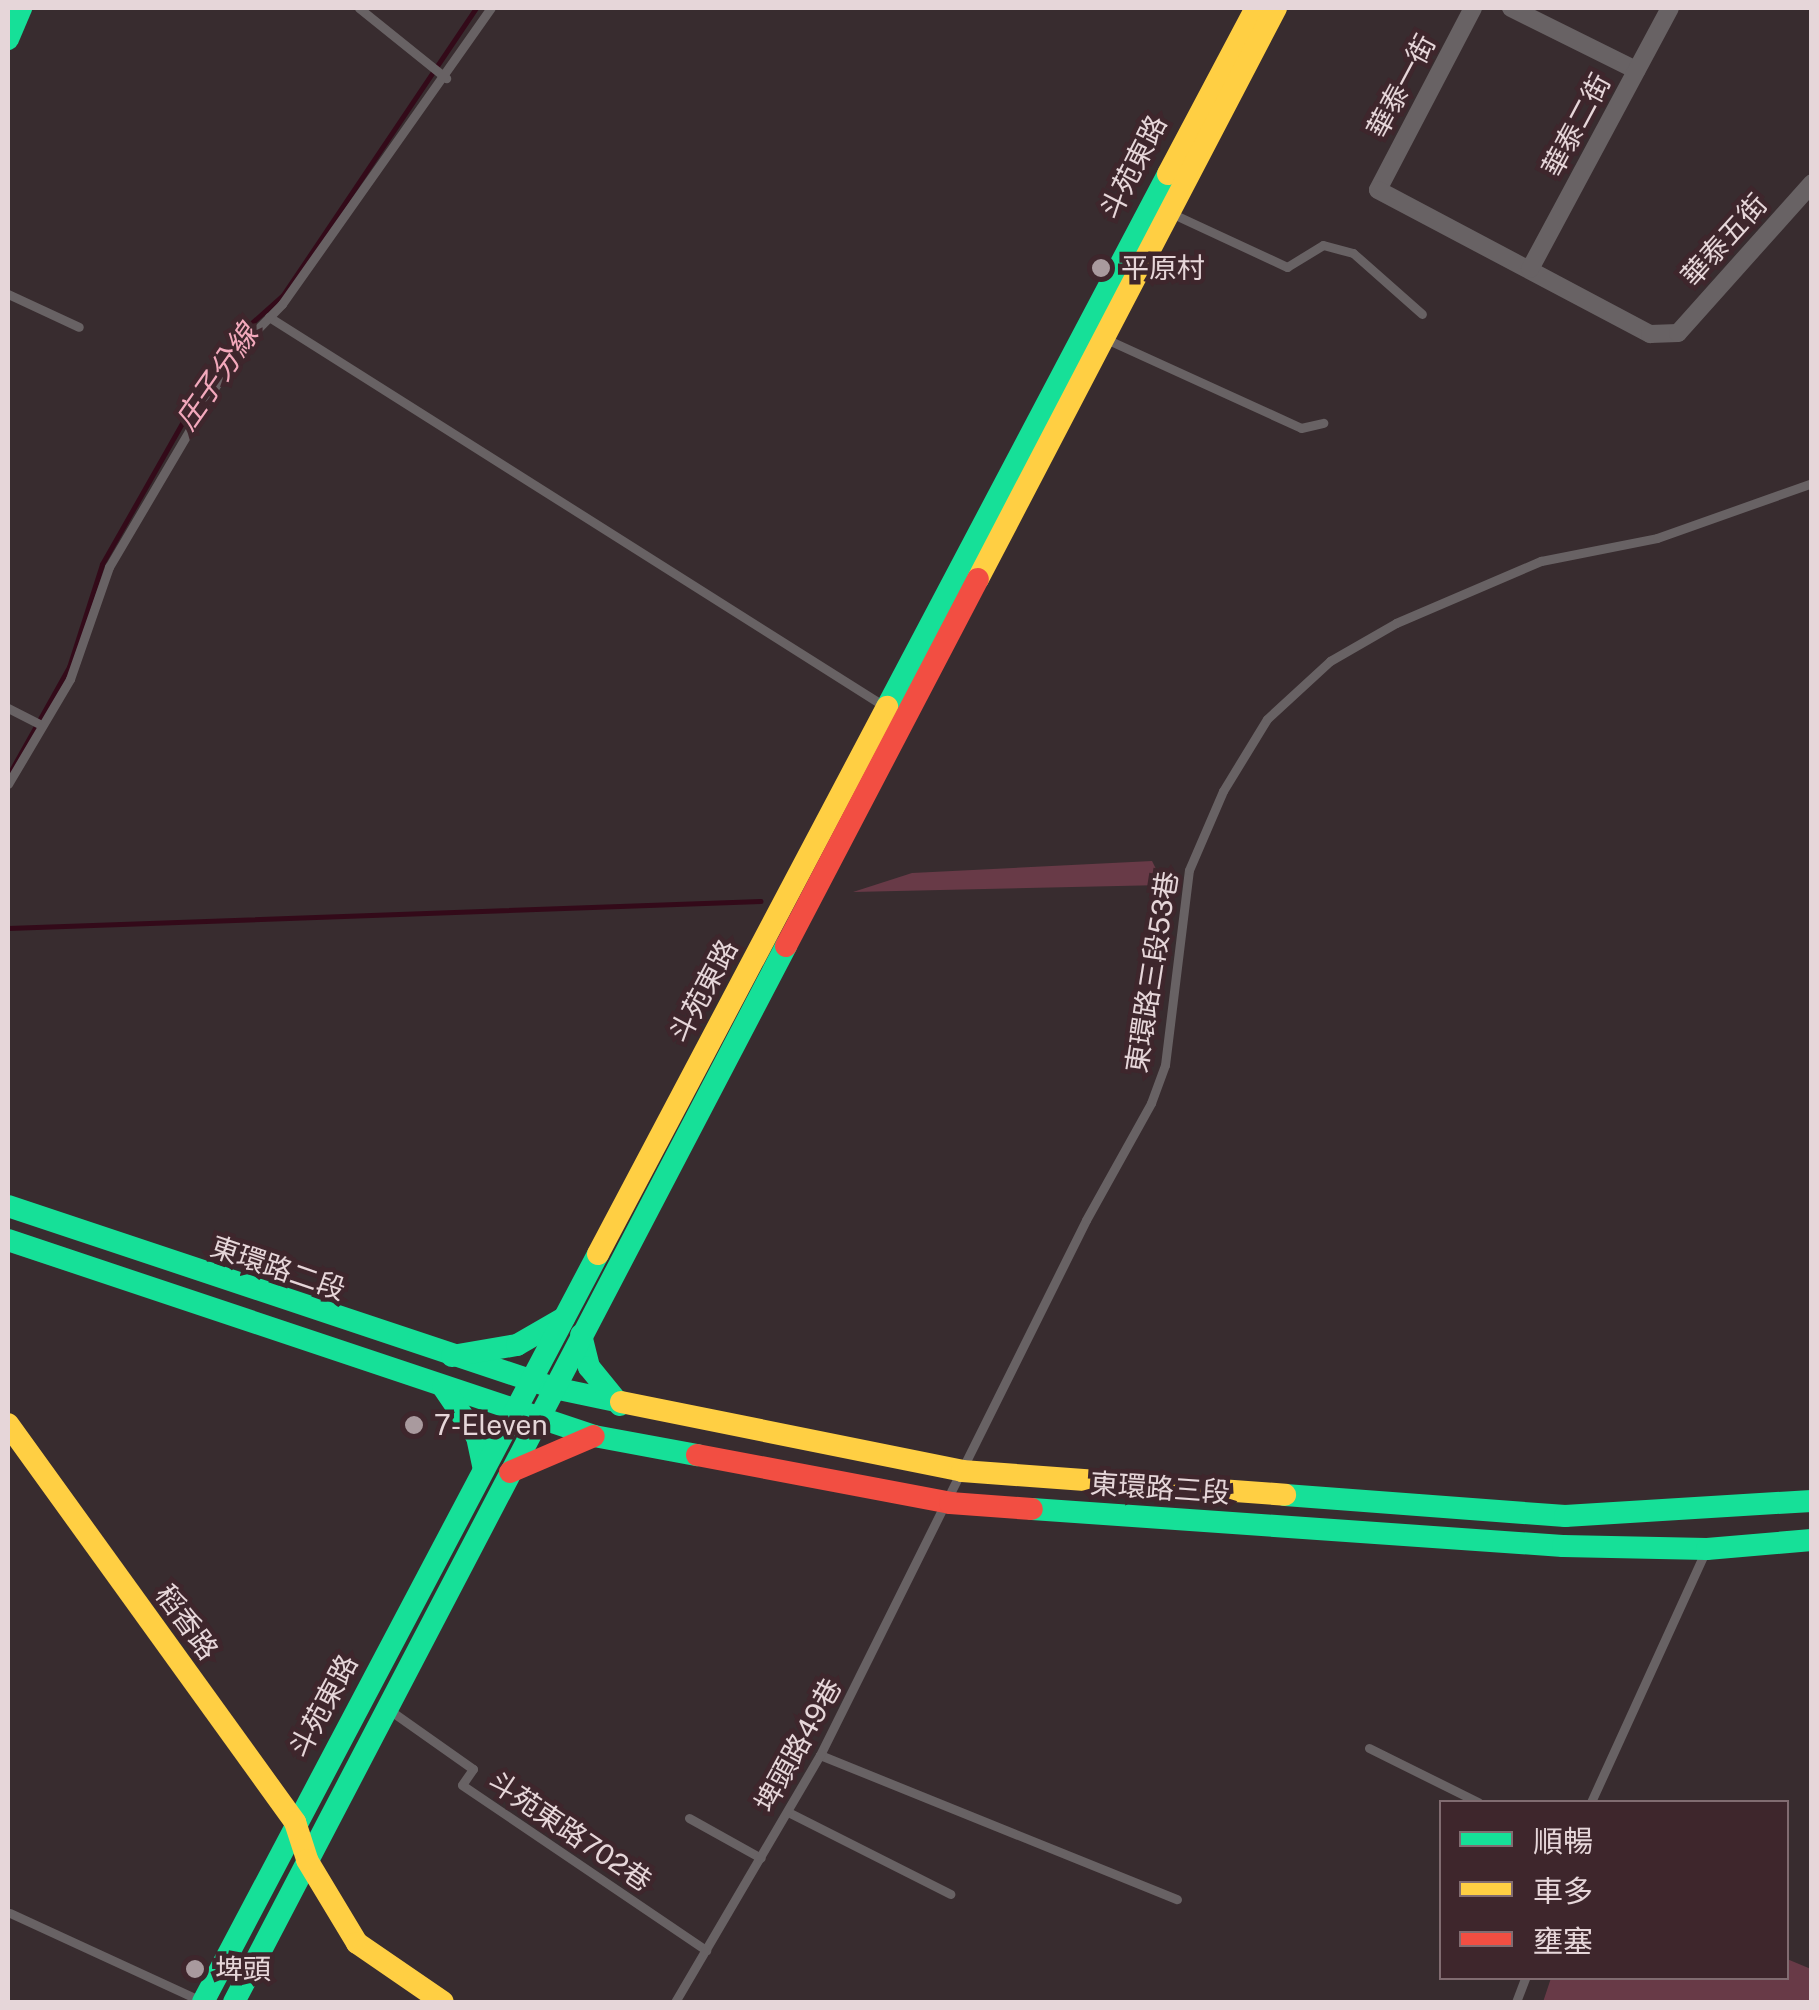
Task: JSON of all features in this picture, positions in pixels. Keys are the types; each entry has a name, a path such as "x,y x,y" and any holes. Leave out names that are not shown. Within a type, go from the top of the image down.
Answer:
{"main road":[{"path":"8,39 21,8"},
{"name":"斗苑東路","path":"203,2002 1256,8"},
{"name":"斗苑東路","path":"234,2002 1276,8"},
{"name":"東環路二段","path":"8,1206 531,1381"},
{"path":"8,1240 515,1409"},
{"path":"452,1356 517,1345 564,1318"},
{"path":"581,1335 590,1367 620,1405"},
{"name":"東環路三段","path":"531,1381 620,1405 962,1471 1565,1516 1812,1501"},
{"path":"443,1387 477,1437 484,1470"},
{"name":"東環路三段","path":"515,1409 594,1436 950,1503 1563,1546 1706,1549 1812,1540"},
{"name":"稻香路","path":"8,1424 295,1822 307,1860 357,1943 443,2002"},
{"path":"510,1472 594,1436"}],"street":[{"name":"華泰一街","path":"1474,8 1378,190 1530,269"},
{"path":"1512,8 1636,70"},
{"name":"華泰二街","path":"1530,269 1670,8"},
{"name":"華泰五街","path":"1530,269 1650,334 1678,333 1812,184"}],"lane":[{"path":"359,8 372,12 446,78"},
{"path":"8,784 76,666 109,567 236,351 269,317 446,78 491,8"},
{"path":"1170,213 1287,267 1323,245 1353,252 1422,314"},
{"path":"8,294 79,327"},
{"path":"269,317 886,708"},
{"path":"1105,339 1301,428 1323,423"},
{"name":"東環路三段53巷","path":"950,1503 962,1471 1151,1103 1165,1064 1189,870 1224,791 1268,718 1330,662 1414,616 1541,561 1658,538 1812,483"},
{"path":"8,708 42,725"},
{"name":"埤頭路49巷","path":"675,2002 820,1755 950,1503"},
{"path":"1593,1800 1706,1549"},
{"name":"斗苑東路702巷","path":"387,1708 473,1769 462,1785 706,1950"},
{"path":"1368,1748 1474,1800"},
{"path":"820,1755 1177,1898"},
{"path":"788,1812 950,1894"},
{"path":"688,1818 761,1858"},
{"path":"10,1913 203,2002"}],"shaded area":[{"path":"1152,861 1164,885 853,892 912,873"},
{"path":"1789,1960 1811,1969 1811,2002 1543,2002 1550,1980 1789,1980"}],"waterway":[{"name":"庄子分線","path":"8,776 69,667 102,564 203,386 238,335 283,295 476,8"},
{"path":"8,928 761,901"}],"traffic: fast":[{"path":"8,39 21,8"},
{"path":"887,707 1168,174"},
{"path":"234,2002 786,946"},
{"path":"8,1206 554,1388 621,1402"},
{"path":"8,1240 594,1436 697,1455"},
{"path":"203,2002 598,1254"},
{"path":"452,1356 517,1345 564,1318"},
{"path":"581,1335 589,1367 620,1405"},
{"path":"443,1387 477,1437 484,1469"},
{"path":"1285,1495 1565,1516 1812,1501"},
{"path":"1032,1509 1563,1546 1707,1549 1812,1540"}],"traffic: slow":[{"path":"1168,174 1256,8"},
{"path":"978,579 1276,8"},
{"path":"598,1254 887,707"},
{"path":"621,1402 962,1471 1285,1495"},
{"path":"8,1424 295,1822 307,1860 357,1943 443,2002"}],"traffic: jam":[{"path":"786,946 978,579"},
{"path":"510,1472 594,1436"},
{"path":"697,1455 950,1503 1032,1509"}],"place":[{"name":"平原村","path":"1101,268"},
{"name":"7-Eleven","path":"414,1425"},
{"name":"埤頭","path":"195,1969"}]}
